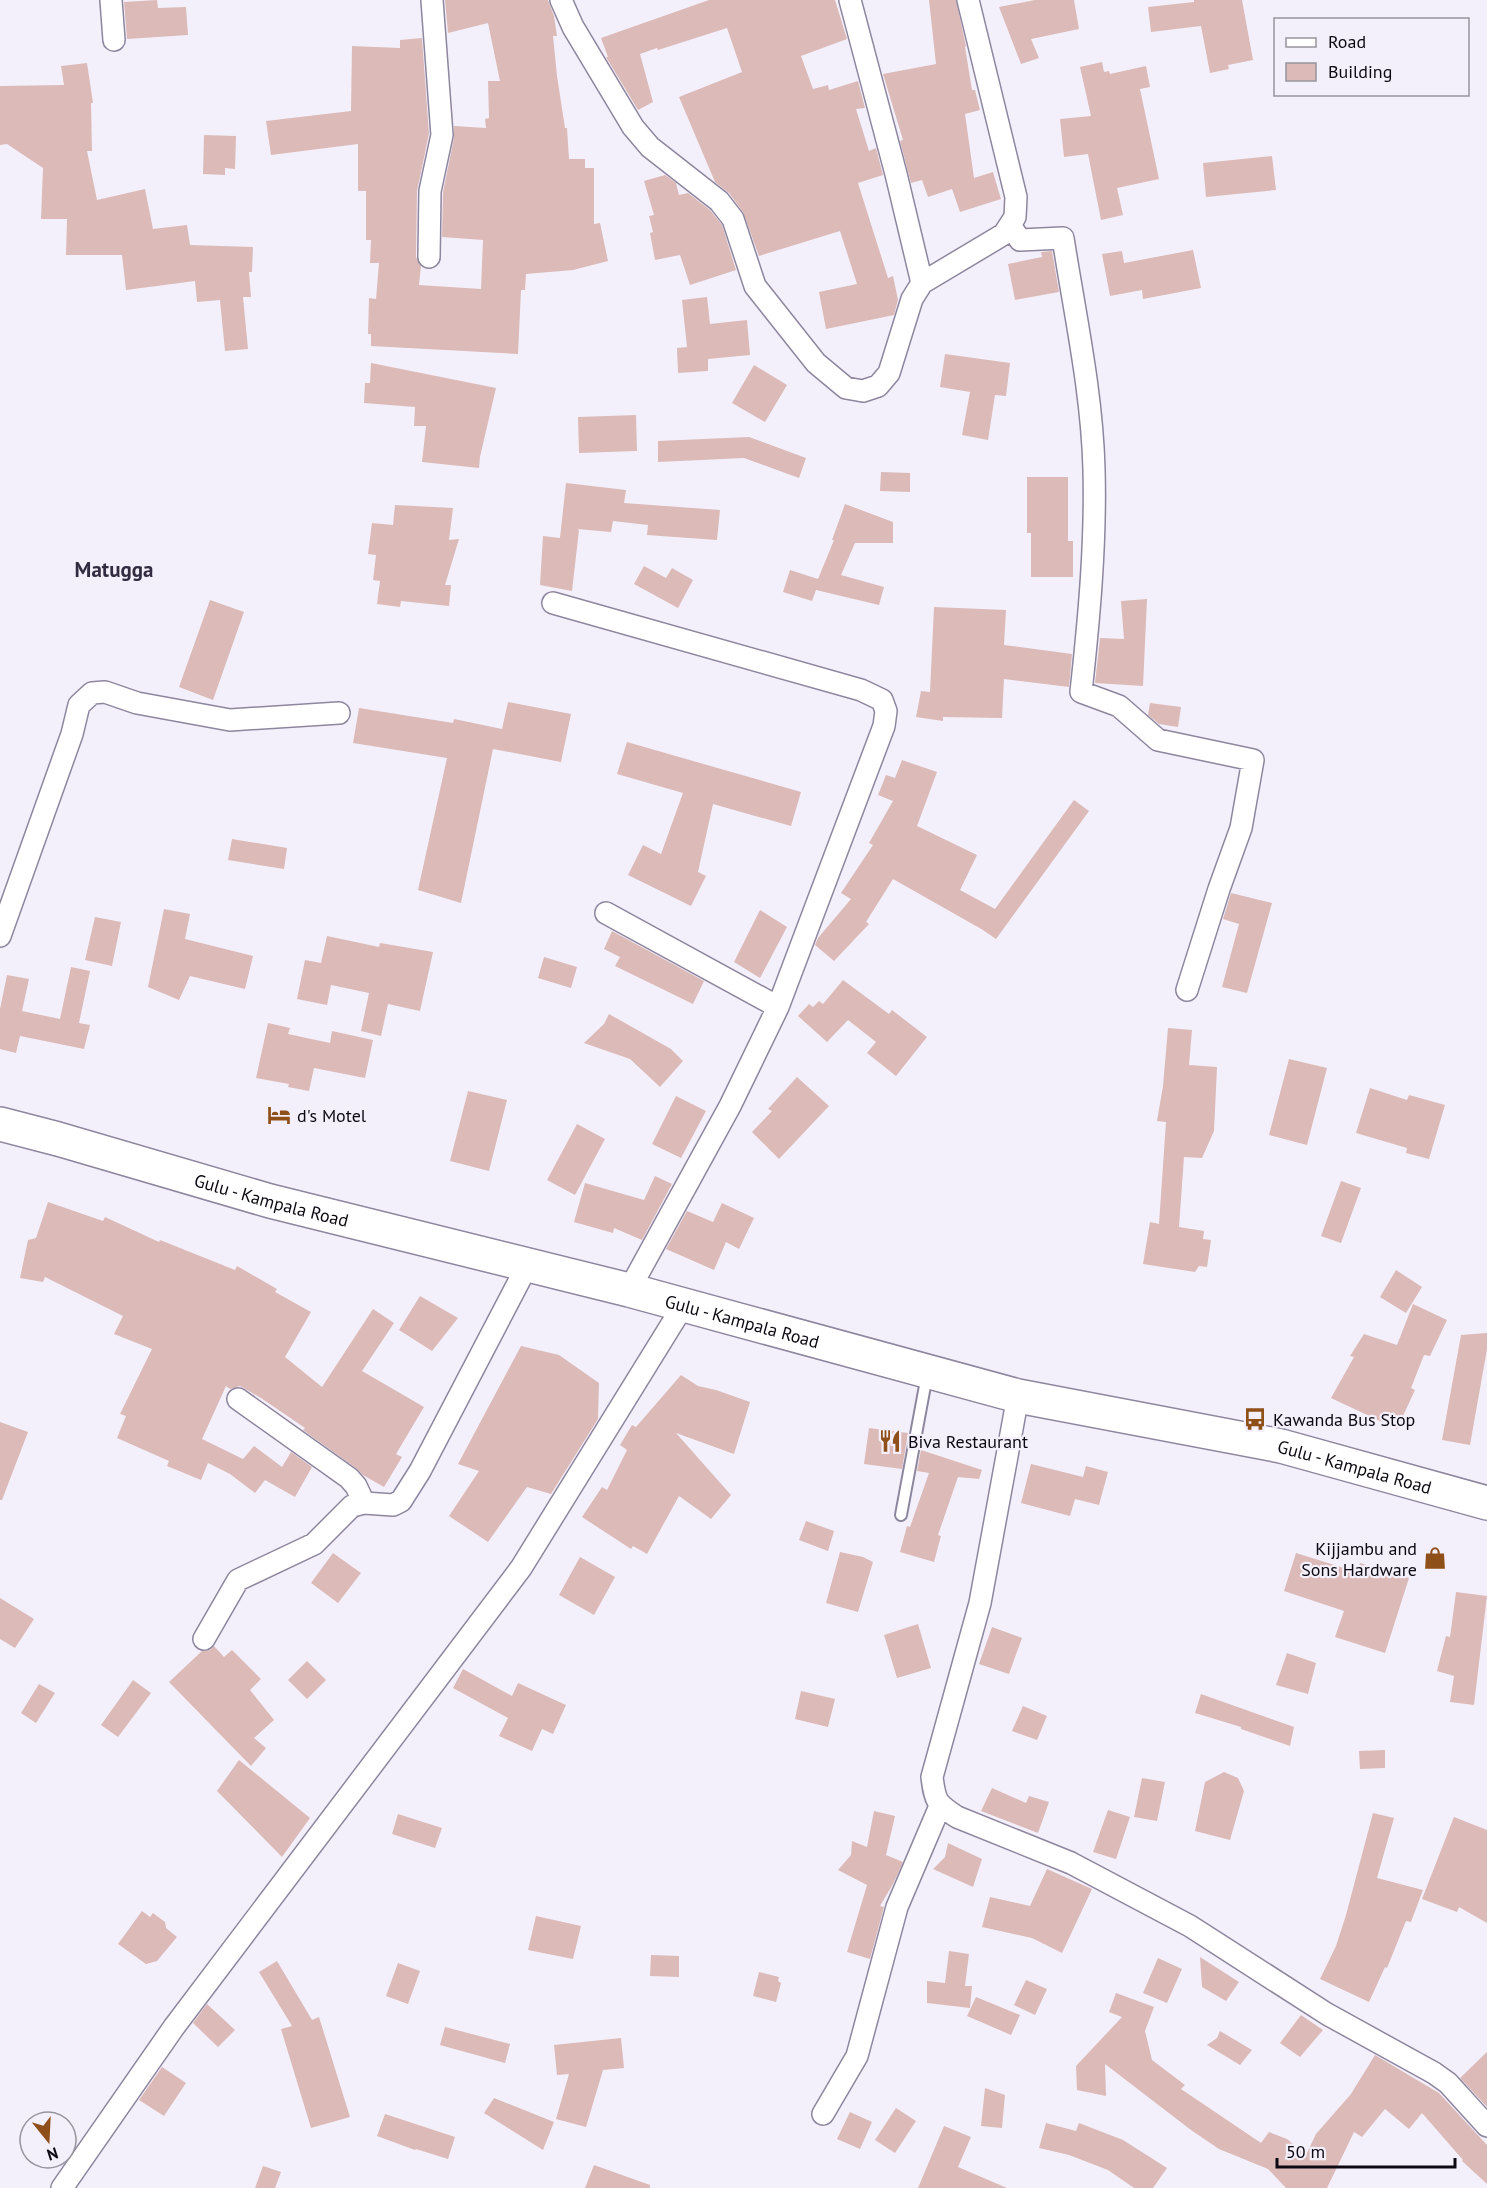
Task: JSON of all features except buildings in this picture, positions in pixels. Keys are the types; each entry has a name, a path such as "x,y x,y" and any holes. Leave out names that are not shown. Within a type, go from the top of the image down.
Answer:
{"main road":[{"name":"Gulu - Kampala Road","path":"0,1124 270,1202 629,1290 1018,1396 1281,1446 1487,1503"}],"street":[{"path":"111,0 114,40"},
{"path":"429,257 430,191 442,135 432,0"},
{"path":"561,0 573,27 633,127 650,147 719,201 733,219 755,286 816,363 846,388 863,391 878,386 889,373 912,299 922,283 1004,234 1015,218 1016,197 968,0"},
{"path":"850,0 922,283"},
{"path":"1010,225 1020,240 1063,238 1084,366 1094,468 1092,565 1081,692 1119,706 1158,740 1253,760 1241,828 1187,990"},
{"path":"553,603 861,690 882,700 886,711 884,726 778,1007 730,1106 629,1290"},
{"path":"0,936 72,734 79,705 92,693 105,692 137,703 230,720 339,713"},
{"path":"606,913 778,1007"},
{"path":"204,1639 238,1580 314,1544 352,1506 364,1503 393,1504 401,1501 408,1492 527,1266"},
{"path":"62,2188 174,2027 521,1568 683,1306"},
{"path":"1018,1396 980,1603 932,1777 934,1793 940,1806 957,1816 1071,1863 1190,1926 1327,2014 1434,2073 1448,2084 1487,2126"},
{"path":"238,1399 349,1478 356,1486 364,1503"},
{"path":"823,2114 858,2056 897,1907 940,1806"}],"lane":[{"path":"900,1515 928,1371"}],"place":[{"name":"d's Motel","path":"279,1115"},
{"name":"Kawanda Bus Stop","path":"1255,1419"},
{"name":"Biva Restaurant","path":"890,1441"},
{"name":"Kijjambu and Sons Hardware","path":"1435,1558"}],"district":[{"name":"Matugga","path":"114,569"}]}
